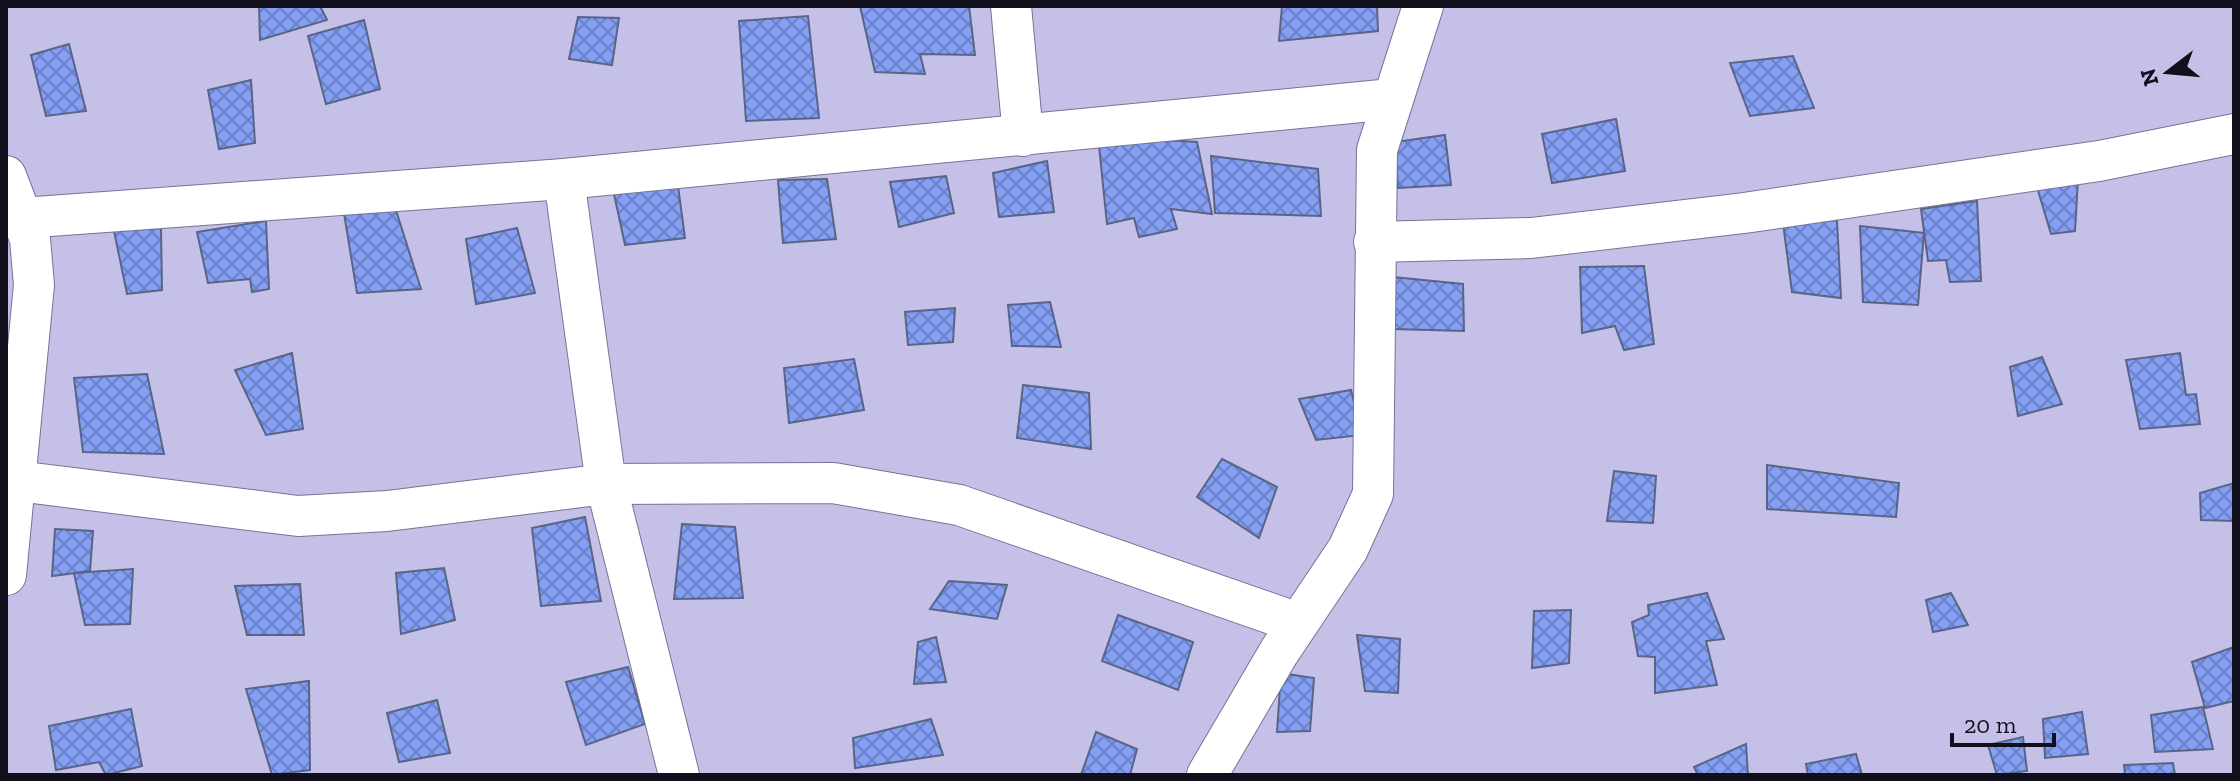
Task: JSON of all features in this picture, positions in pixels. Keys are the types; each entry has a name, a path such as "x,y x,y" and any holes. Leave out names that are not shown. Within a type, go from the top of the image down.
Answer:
{"street":[{"path":"1011,6 1023,136"},
{"path":"1207,775 1298,623 1348,549 1373,494 1377,150 1423,6"},
{"path":"22,218 564,179 1392,99"},
{"path":"1374,242 1531,238 1744,213 2099,161 2234,134"},
{"path":"6,176 30,239 34,285 6,575"},
{"path":"564,179 606,484 675,774"},
{"path":"17,481 298,516 387,511 606,484 833,483 959,505 1298,623"}],"building":[{"path":"259,6 320,6 327,20 260,40"},
{"path":"860,6 969,6 975,55 920,54 925,74 875,72"},
{"path":"1282,6 1377,6 1378,31 1279,41"},
{"path":"808,16 819,118 746,121 739,21"},
{"path":"578,17 619,18 612,65 569,59"},
{"path":"364,20 380,89 326,104 308,36"},
{"path":"69,44 86,111 46,116 31,55"},
{"path":"1793,56 1814,108 1750,116 1730,63"},
{"path":"251,80 255,143 219,149 208,90"},
{"path":"1616,119 1625,171 1552,183 1542,134"},
{"path":"1445,135 1451,185 1398,188 1395,142"},
{"path":"1098,136 1197,142 1212,214 1171,209 1177,229 1139,237 1134,218 1107,224"},
{"path":"1211,156 1318,169 1321,216 1215,213"},
{"path":"1047,161 1054,212 999,217 993,173"},
{"path":"946,176 954,213 899,227 890,182"},
{"path":"827,179 836,239 783,243 778,180"},
{"path":"2078,180 2075,231 2051,234 2036,184"},
{"path":"678,186 685,238 625,245 614,194"},
{"path":"393,201 421,289 357,293 343,207"},
{"path":"1977,201 1981,281 1950,282 1946,260 1928,261 1921,209"},
{"path":"1837,220 1841,298 1792,292 1783,223"},
{"path":"266,221 269,289 252,292 250,279 208,283 197,232"},
{"path":"1860,226 1924,233 1918,305 1863,302"},
{"path":"161,228 162,290 127,294 114,231"},
{"path":"517,228 535,293 476,304 466,239"},
{"path":"1644,266 1654,344 1624,350 1615,326 1582,333 1580,267"},
{"path":"1393,277 1463,284 1464,331 1393,329"},
{"path":"1050,302 1061,347 1012,346 1008,305"},
{"path":"955,308 953,342 908,345 905,312"},
{"path":"292,353 303,429 266,435 235,370"},
{"path":"2180,353 2186,395 2196,394 2200,424 2140,429 2126,360"},
{"path":"2042,357 2062,404 2018,416 2010,367"},
{"path":"854,359 864,410 789,423 784,368"},
{"path":"147,374 164,454 83,452 74,378"},
{"path":"1023,385 1089,393 1091,449 1017,438"},
{"path":"1351,390 1362,435 1316,440 1299,399"},
{"path":"1222,459 1277,487 1259,538 1197,497"},
{"path":"1767,465 1899,483 1896,517 1767,509"},
{"path":"1614,471 1656,476 1653,523 1607,521"},
{"path":"2234,483 2234,521 2201,520 2200,493"},
{"path":"585,517 601,601 541,606 532,528"},
{"path":"682,524 735,527 743,598 674,599"},
{"path":"55,529 93,531 90,571 52,576"},
{"path":"444,568 455,620 401,634 396,573"},
{"path":"133,569 130,624 85,625 74,573"},
{"path":"949,581 1007,585 997,619 930,609"},
{"path":"300,584 304,635 247,635 235,586"},
{"path":"1707,593 1724,639 1706,641 1717,685 1655,693 1655,657 1638,656 1632,622 1649,615 1648,605"},
{"path":"1951,593 1968,625 1933,632 1926,600"},
{"path":"1571,610 1569,663 1532,668 1534,611"},
{"path":"1118,615 1193,642 1178,690 1102,661"},
{"path":"1357,635 1400,639 1398,693 1365,691"},
{"path":"936,637 946,682 914,684 918,642"},
{"path":"2234,647 2234,701 2205,708 2192,662"},
{"path":"628,667 645,724 586,745 566,682"},
{"path":"1281,673 1314,678 1310,731 1277,732"},
{"path":"309,681 310,770 272,775 246,689"},
{"path":"437,700 450,753 399,762 387,713"},
{"path":"2203,707 2213,749 2155,752 2151,715"},
{"path":"131,709 142,766 106,775 99,762 56,770 49,726"},
{"path":"2082,712 2088,754 2045,758 2043,719"},
{"path":"931,719 943,755 855,768 853,738"},
{"path":"1096,732 1137,749 1130,775 1081,775"},
{"path":"2023,737 2027,771 1997,775 1988,745"},
{"path":"1746,744 1748,775 1698,775 1694,767"},
{"path":"1856,754 1862,775 1808,775 1806,764"},
{"path":"2173,763 2175,775 2125,775 2124,765"}]}
